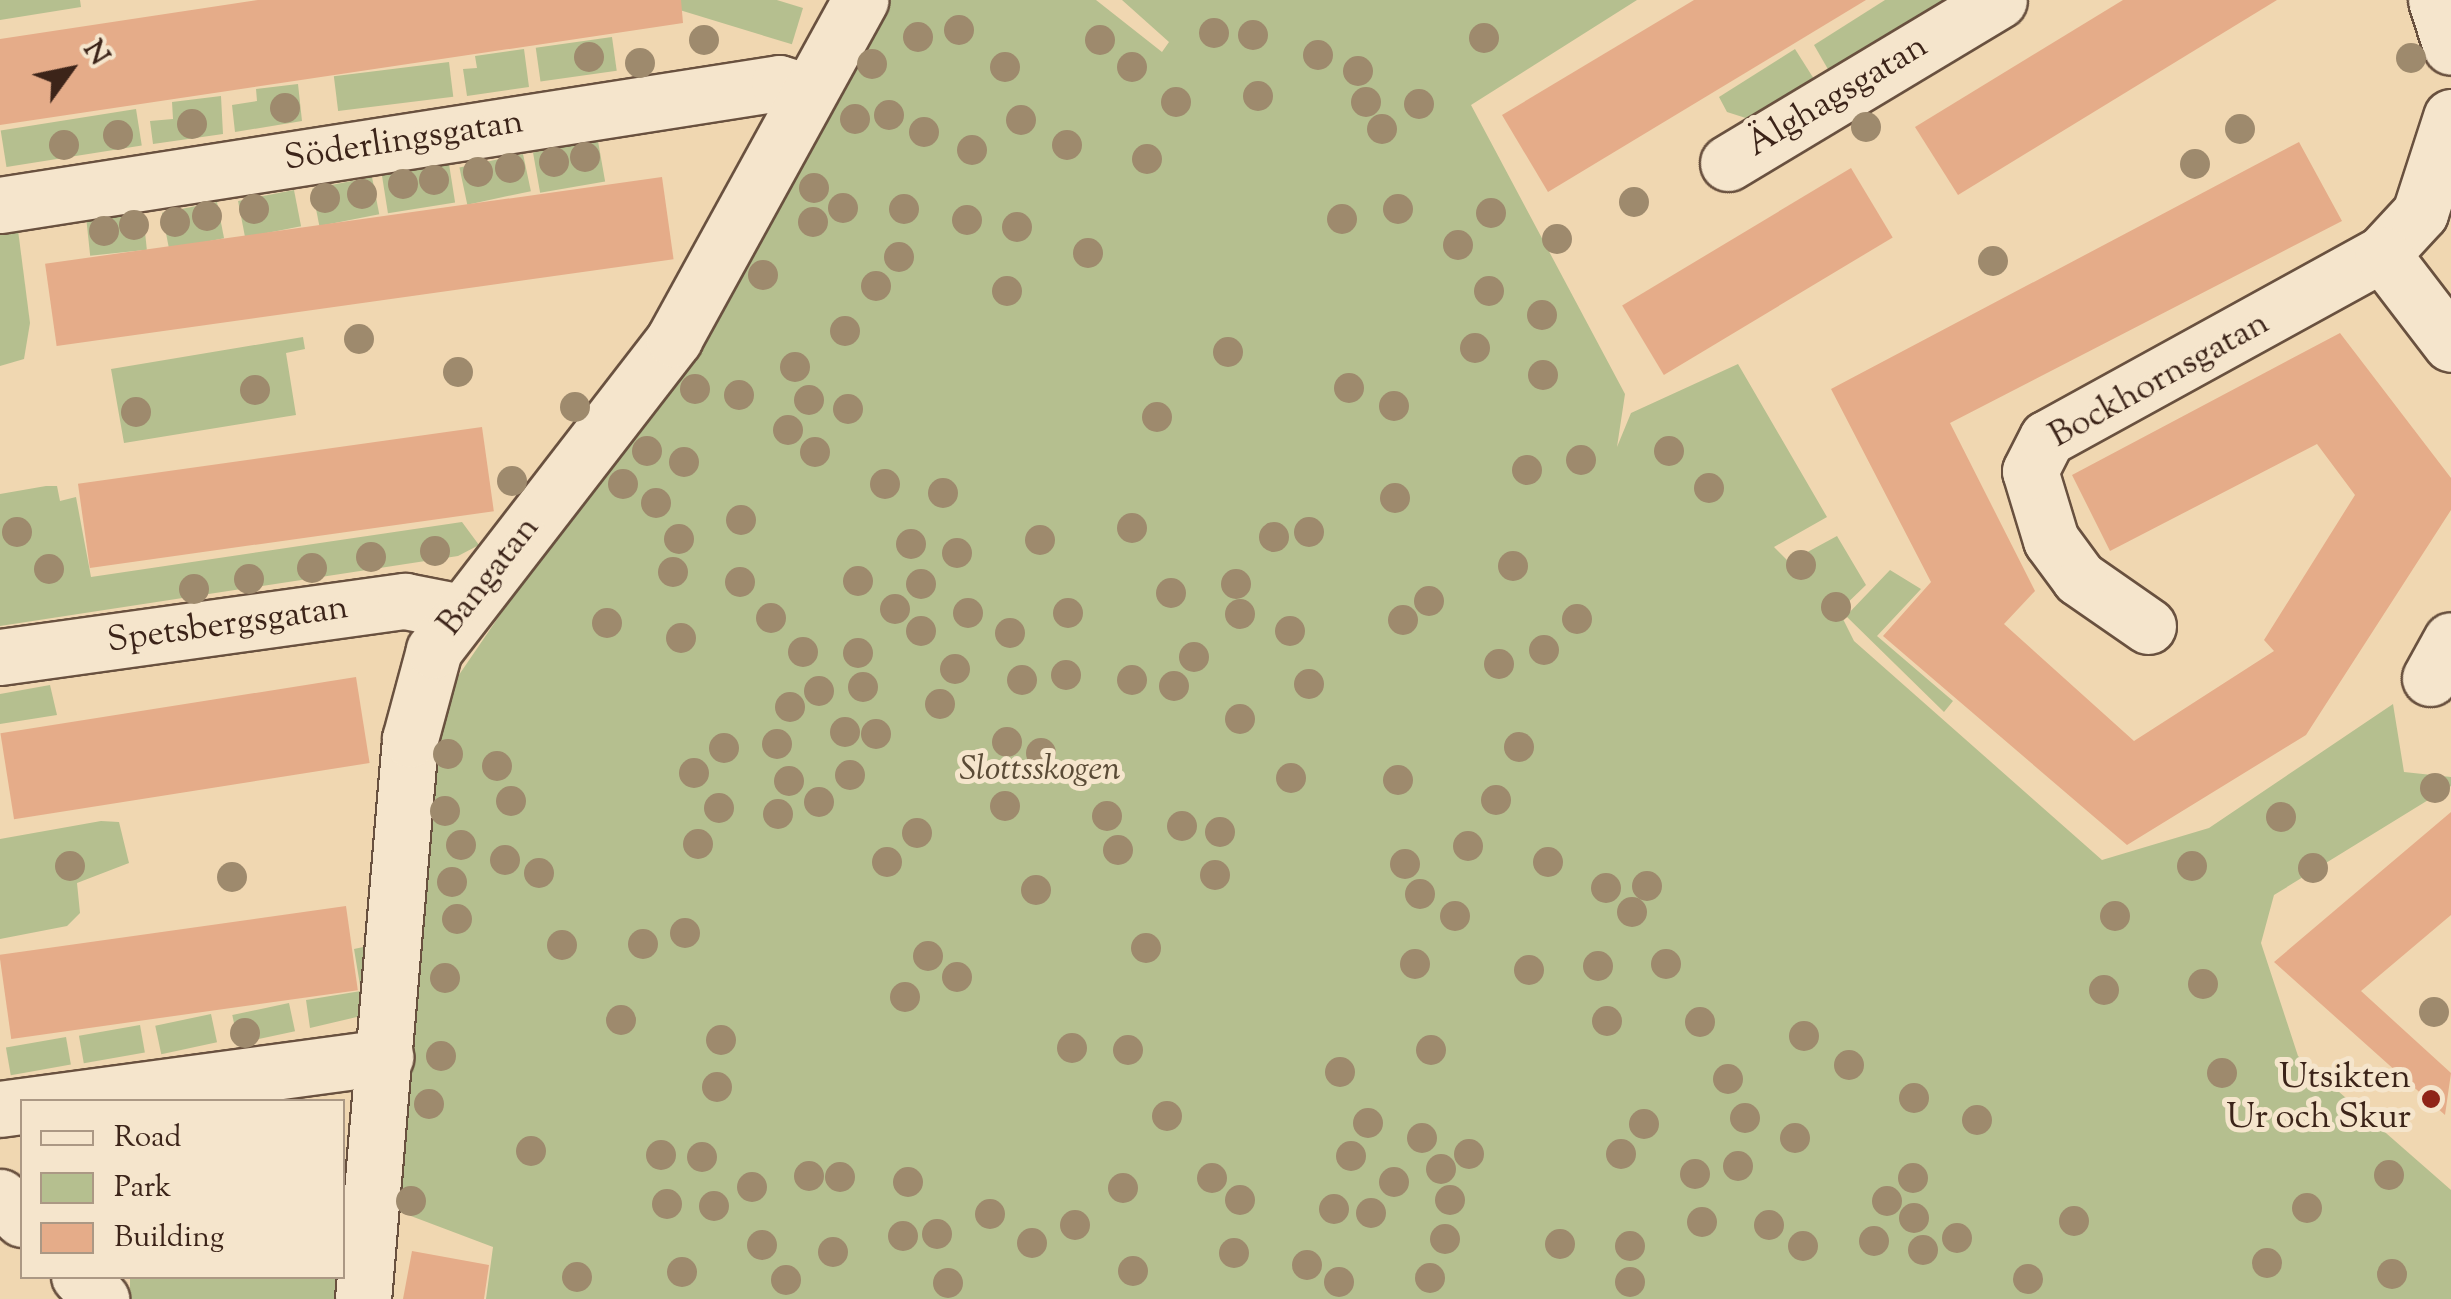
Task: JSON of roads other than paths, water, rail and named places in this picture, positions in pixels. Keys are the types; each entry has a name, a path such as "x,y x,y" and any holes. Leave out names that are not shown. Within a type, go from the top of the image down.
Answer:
{"street":[{"name":"Bangatan","path":"363,1299 413,714 456,611 674,339 806,92 860,0"},
{"name":"Älghagsgatan","path":"1728,163 1999,0"},
{"path":"2436,0 2451,47"},
{"name":"Söderlingsgatan","path":"0,205 779,83 806,92"},
{"path":"2451,116 2420,213 2382,254 2451,344"},
{"name":"Bockhornsgatan","path":"2148,626 2079,578 2051,540 2032,498 2034,453 2382,254"},
{"name":"Spetsbergsgatan","path":"0,657 405,601 456,611"},
{"path":"74,1099 386,1057"},
{"path":"0,1197 20,1218"},
{"path":"82,1279 101,1299"}],"place":[{"name":"Utsikten Ur och Skur","path":"2431,1099"}],"park label":[{"name":"Slottsskogen","path":"1040,771"}]}
